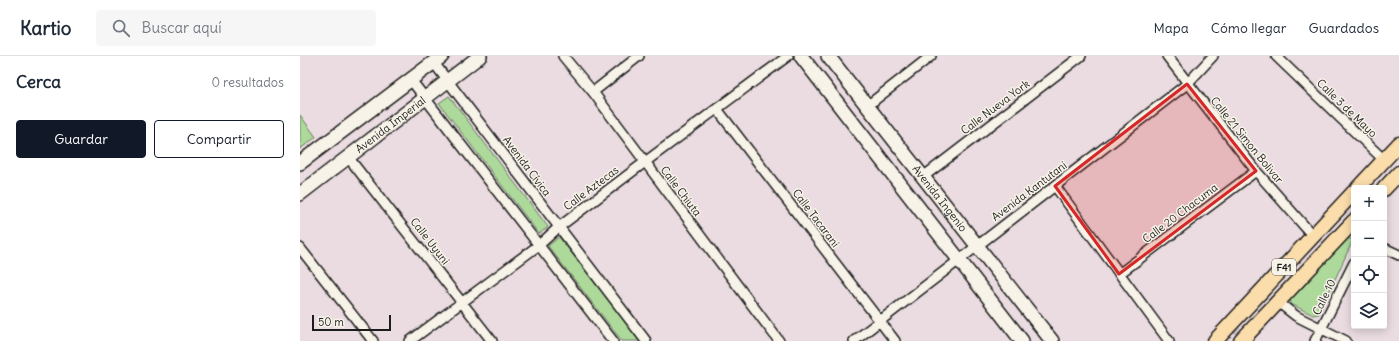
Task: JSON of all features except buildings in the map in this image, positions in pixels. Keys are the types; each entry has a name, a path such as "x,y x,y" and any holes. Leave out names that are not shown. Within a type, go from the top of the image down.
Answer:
{"main road":[{"path":"1361,185 1399,144"},
{"path":"1387,186 1399,173"},
{"name":"F41","path":"1215,341 1351,195"},
{"name":"F41","path":"1240,341 1351,226"}],"street":[{"name":"Avenida Imperial","path":"300,194 480,56"},
{"name":"Calle Chiuta","path":"563,56 593,92 779,341"},
{"path":"593,92 639,56"},
{"name":"Calle Aztecas","path":"410,341 645,162 788,56"},
{"name":"Avenida Ingenio","path":"801,56 1022,341"},
{"name":"Avenida Ingenio","path":"828,56 1052,341"},
{"path":"867,106 931,56"},
{"name":"Calle Nueva York","path":"923,177 1081,56"},
{"name":"Calle 21 Simon Bolivar","path":"1167,56 1187,84 1256,171 1313,236"},
{"name":"Avenida Kantutani","path":"854,341 1187,84 1213,56"},
{"name":"Calle 3 de Mayo","path":"1276,56 1384,160"},
{"name":"Avenida Cívica","path":"438,59 447,81 646,341"},
{"path":"300,163 438,59"},
{"path":"411,80 613,341"},
{"name":"Calle Tacarani","path":"717,109 895,341"},
{"name":"Calle Uyuni","path":"348,157 492,341"},
{"name":"Calle 20 Chacuma","path":"1119,274 1256,171"},
{"path":"1055,186 1169,341"},
{"path":"300,248 373,341"},
{"path":"1387,249 1399,255"},
{"name":"Calle 10","path":"1315,341 1351,269"},
{"path":"1278,302 1296,316 1346,341"}],"highlighted area":[{"path":"1187,84 1256,171 1119,274 1055,186"}],"green space":[{"path":"449,96 548,227 539,234 439,103"},
{"path":"300,115 316,137 300,149"},
{"path":"559,237 640,341 622,341 548,246"},
{"path":"1348,238 1351,239 1351,244 1319,314 1313,315 1291,304 1290,298"}]}
